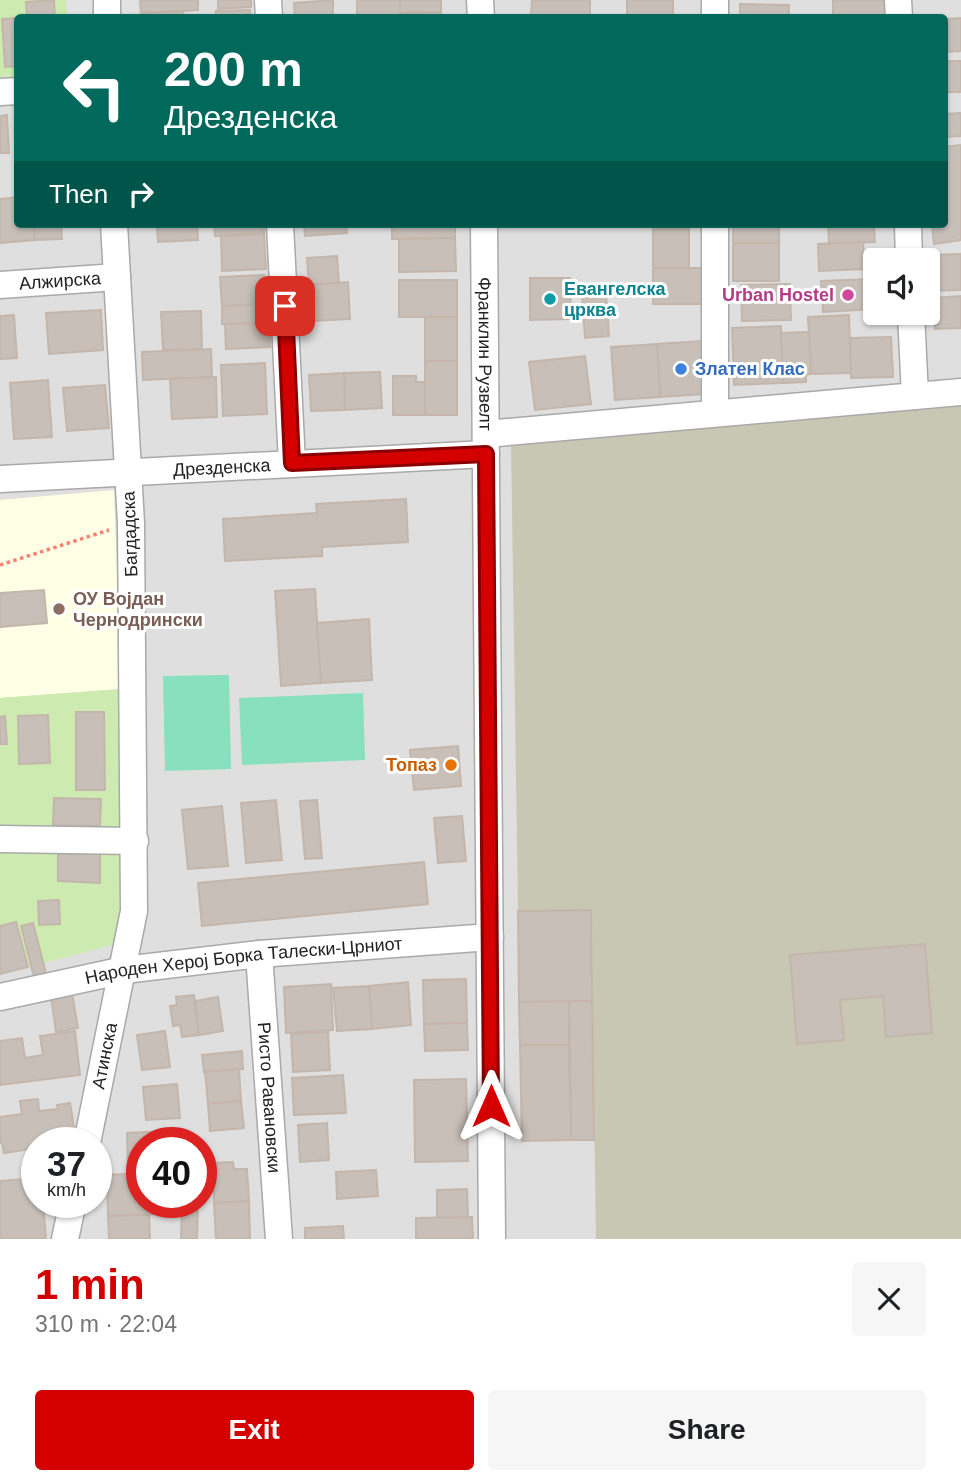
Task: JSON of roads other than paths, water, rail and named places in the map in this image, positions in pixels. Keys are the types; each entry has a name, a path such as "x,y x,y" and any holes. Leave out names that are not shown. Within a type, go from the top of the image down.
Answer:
{"street":[{"name":"Багдадска","path":"114,228 131,523 134,911 124,970"},
{"path":"280,228 292,463"},
{"name":"Франклин Рузвелт","path":"484,228 492,1239"},
{"path":"715,228 715,413"},
{"path":"908,228 909,248"},
{"name":"Алжирска","path":"0,285 117,277"},
{"path":"912,325 915,396"},
{"name":"Дрезденска","path":"0,479 292,463 486,444 715,413 961,392"},
{"path":"0,839 135,841"},
{"name":"Народен Херој Борка Талески-Црниот","path":"0,997 124,970 259,954 490,937"},
{"name":"Ристо Равановски","path":"259,954 279,1239"},
{"name":"Атинска","path":"91,1127 124,970"},
{"path":"65,1239 70,1218"}],"place":[{"name":"Urban Hostel","path":"848,295"},
{"name":"Евангелска црква","path":"550,299"},
{"name":"Златен Клас","path":"681,369"},
{"name":"ОУ Војдан Чернодрински","path":"59,609"},
{"name":"Топаз","path":"451,765"}]}
